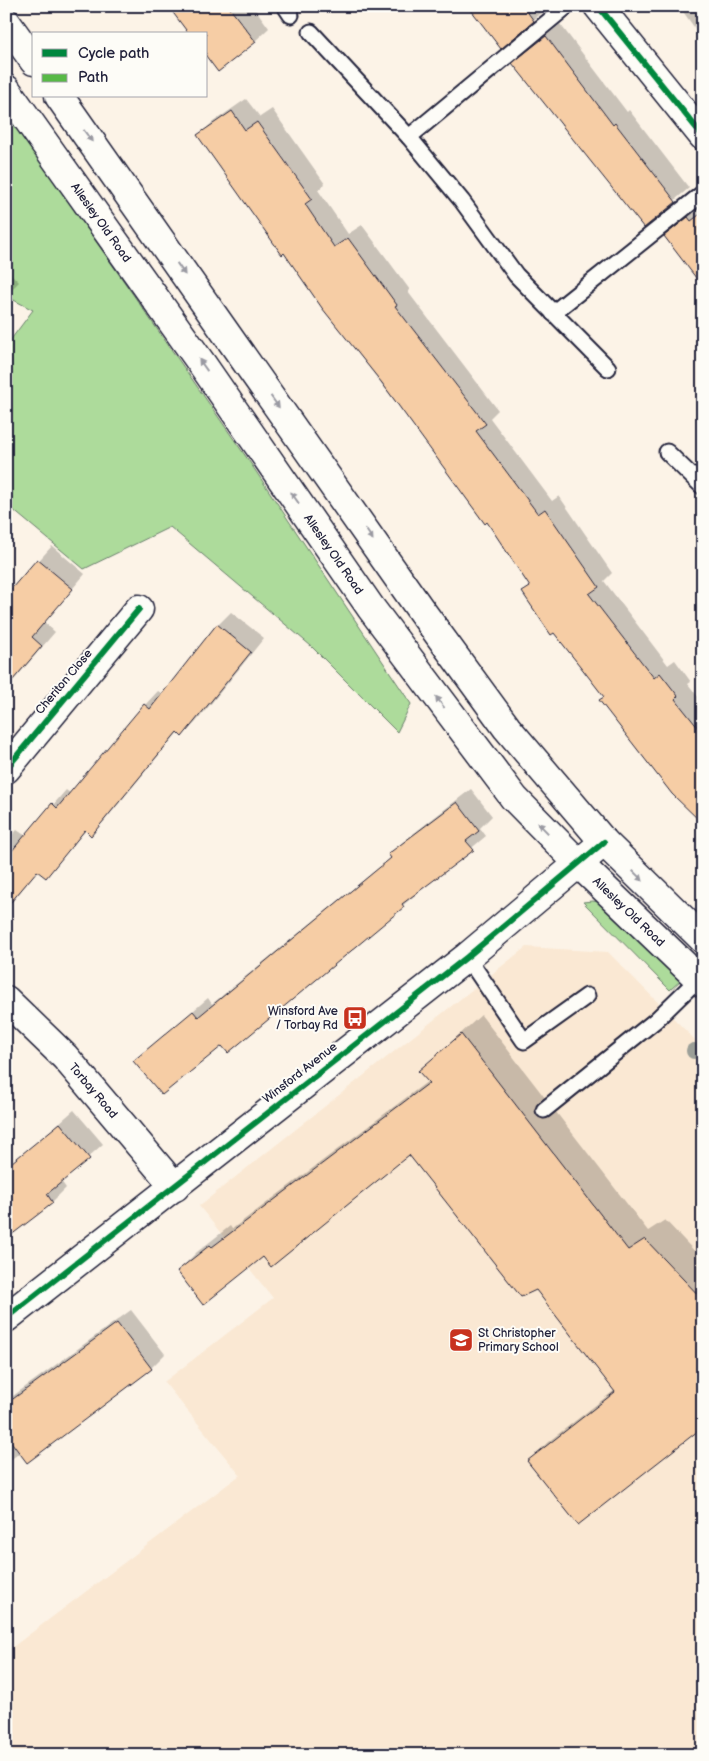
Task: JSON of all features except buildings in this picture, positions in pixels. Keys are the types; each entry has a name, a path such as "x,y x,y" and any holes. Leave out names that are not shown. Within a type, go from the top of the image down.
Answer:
{"main road":[{"path":"598,6 703,136"},
{"path":"6,22 32,58"},
{"name":"Allesley Old Road","path":"6,89 202,364 371,608 439,701 514,798 700,981"},
{"path":"60,98 420,609 501,720 604,842 703,939"},
{"path":"79,192 112,170"},
{"name":"Cheriton Close","path":"6,769 139,609"},
{"name":"Winsford Avenue","path":"6,1318 467,957 577,862 604,842"},
{"name":"Torbay Road","path":"6,1000 64,1057 175,1186"}],"lane":[{"path":"410,137 567,6"},
{"path":"312,32 410,137 462,201 516,275 608,368"},
{"path":"553,312 703,193"},
{"path":"667,452 703,488"},
{"path":"467,957 524,1040 587,996"},
{"path":"544,1110 656,1020 700,981"}],"shaded area":[{"name":"St Christopher Primary School","path":"526,947 608,952 703,1048 703,1755 6,1755 6,1652 240,1475 164,1382 273,1298 199,1206"}],"green space":[{"path":"6,112 249,461 411,704 397,732 311,646 170,527 84,569 6,504 6,346 33,310 6,296"},
{"path":"583,902 601,902 681,980 670,990"}],"marked path":[{"path":"6,120 10,127"}],"cycle path":[{"path":"598,6 703,136"},
{"path":"6,769 139,609"},
{"path":"6,1318 467,957 604,842"}],"place":[{"name":"Winsford Ave / Torbay Rd","path":"355,1018"},
{"name":"St Christopher Primary School","path":"461,1340"}]}
